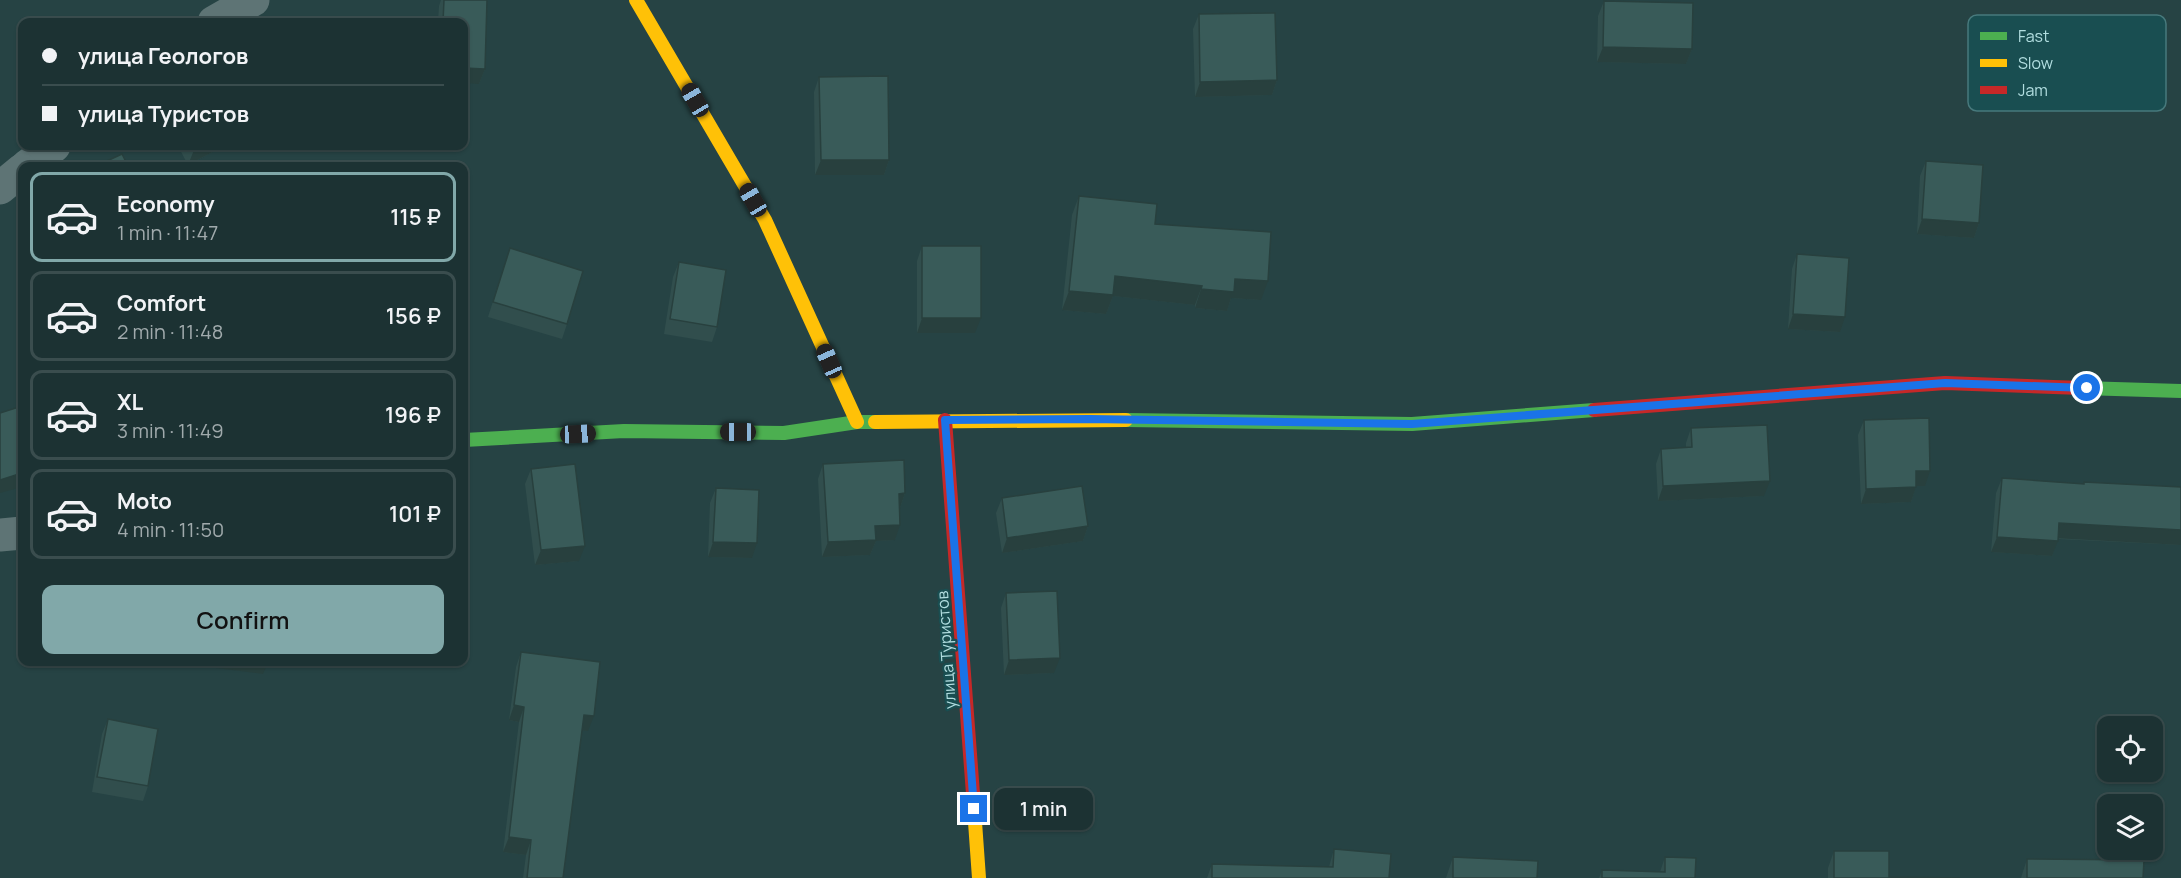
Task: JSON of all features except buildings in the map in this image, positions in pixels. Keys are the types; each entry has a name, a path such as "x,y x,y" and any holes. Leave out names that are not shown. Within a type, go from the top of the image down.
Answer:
{"street":[{"path":"221,18 253,0"},
{"path":"636,0 765,220 857,422"},
{"path":"32,162 49,150"},
{"path":"0,188 18,173"},
{"path":"468,440 624,431 784,432 857,422 945,420 1090,419 1412,424 1945,383 2181,391"},
{"name":"улица Туристов","path":"945,420 979,878"},
{"path":"0,535 18,534"}],"traffic: fast":[{"path":"2082,388 2181,391"},
{"path":"1126,420 1412,424 1594,410"},
{"path":"468,440 624,431 784,433 857,422 875,422"}],"traffic: slow":[{"path":"636,0 765,220 857,422"},
{"path":"875,422 1126,420"},
{"path":"973,794 979,878"}],"traffic: jam":[{"path":"1594,410 1945,383 2082,388"},
{"path":"945,420 973,794"}],"route":[{"path":"974,809 945,420 1090,419 1412,424 1945,383 2087,388"}]}
